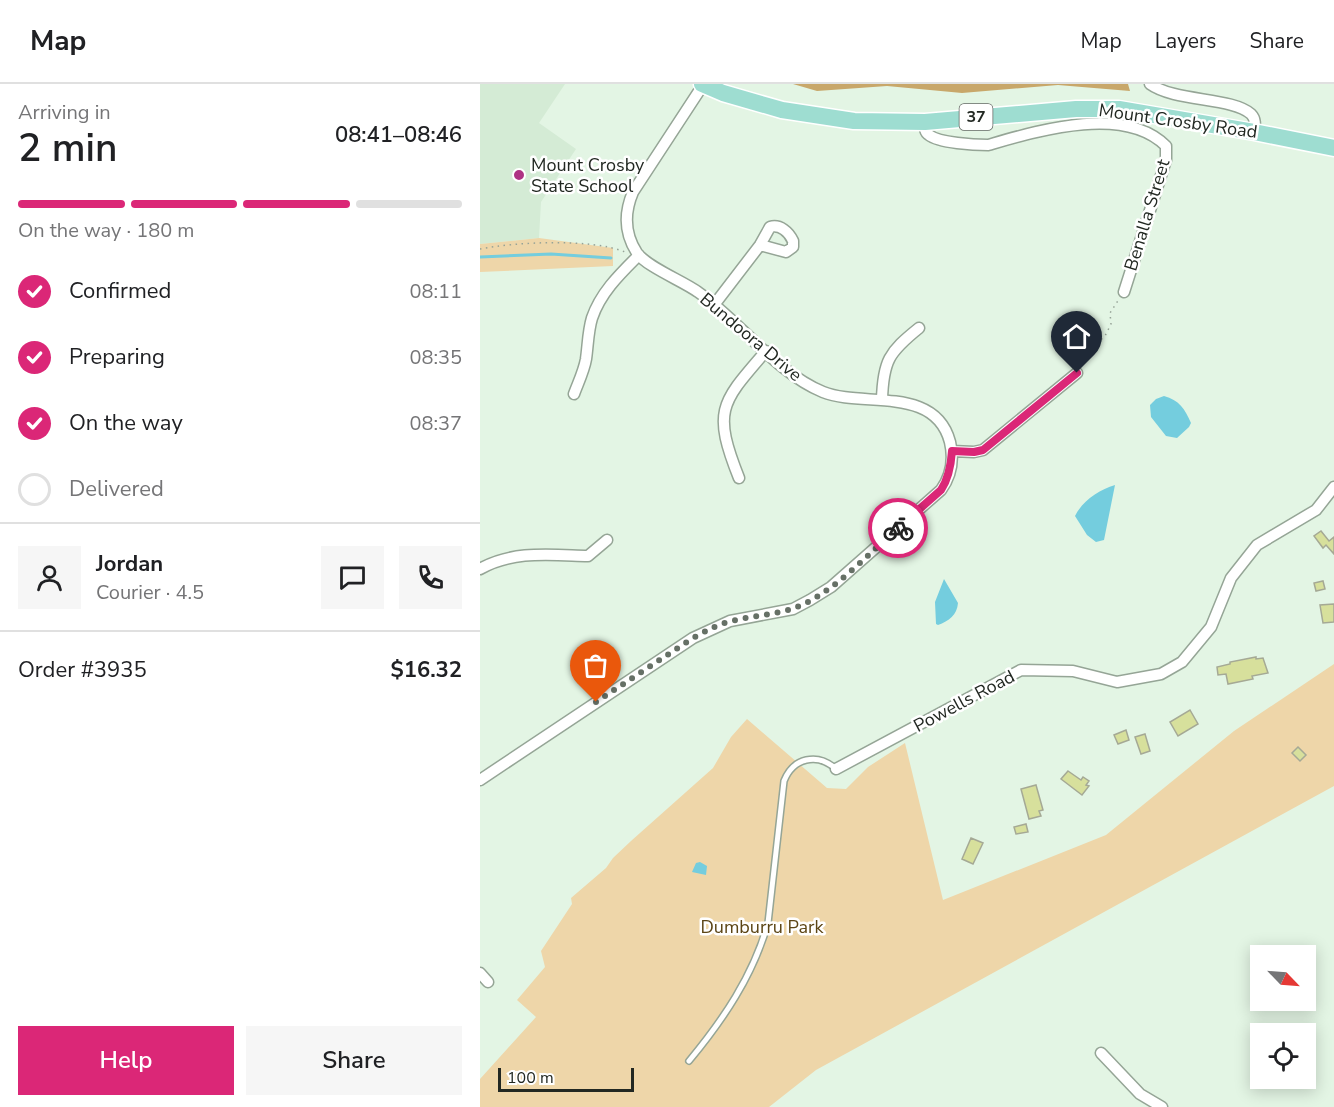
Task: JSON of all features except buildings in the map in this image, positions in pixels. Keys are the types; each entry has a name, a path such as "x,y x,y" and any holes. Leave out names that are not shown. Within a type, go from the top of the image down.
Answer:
{"main road":[{"name":"Mount Crosby Road","path":"702,84 773,108 854,121 924,122 1076,109 1119,109 1334,148"}],"street":[{"path":"574,394 586,360 588,335 597,308 615,280 639,255 626,222 627,206 633,192 702,84"},
{"path":"1150,84 1173,94 1240,108 1252,115 1255,124 1254,132"},
{"name":"Benalla Street","path":"924,122 928,135 936,139 976,145 988,145 1070,125 1130,128 1161,141 1166,146 1166,160 1124,292"},
{"path":"714,305 760,245"},
{"name":"Bundoora Drive","path":"639,255 648,263 700,293 800,380 822,392 846,399 904,402 920,408 933,415 943,427 952,451"},
{"path":"882,400 883,381 889,357 899,344 919,328"},
{"path":"739,478 725,436 724,412 735,387 766,351"},
{"path":"480,780 693,638 730,621 793,609 831,587 941,490 951,467 952,451 983,450 1076,374"},
{"name":"Powells Road","path":"836,769 1021,670 1073,671 1117,682 1161,674 1182,662 1211,627 1231,578 1257,545 1316,510 1334,487"},
{"path":"480,569 499,560 521,555 588,556 606,540"},
{"path":"480,973 488,982"},
{"path":"1101,1053 1140,1094 1162,1107"}],"lane":[{"path":"689,1062 713,1033 728,1009 763,942 768,923 784,781 788,770 799,762 809,759 828,762 836,769"}],"path":[{"path":"480,249 546,243 613,247 625,252"},
{"path":"1076,374 1073,365 1105,336 1111,324 1110,313 1124,292"}],"shaded area":[{"name":"Mount Crosby State School","path":"480,84 565,84 539,123 576,149 541,202 539,238 480,244"},
{"path":"793,84 1128,84 1130,91 1058,85 962,93 887,86 817,91"}],"green space":[{"path":"539,238 613,248 613,266 480,272 480,244"},
{"name":"Dumburru Park","path":"1334,664 1334,786 816,1070 769,1107 480,1107 480,1079 536,1017 517,1000 545,967 541,951 572,904 571,898 713,768 731,737 747,719 827,788 846,789 868,767 905,743 943,900 1106,835 1234,731"}],"water":[{"path":"1164,396 1181,406 1191,423 1177,438 1166,436 1151,417 1150,405 1156,399"},
{"path":"1115,485 1104,540 1096,542 1087,535 1075,516 1092,496"},
{"path":"944,579 958,603 952,617 938,625 936,624 935,602"},
{"path":"700,862 707,866 706,875 692,872 696,863"}],"waterway":[{"path":"480,257 551,254 611,258"}],"way so far":[{"path":"596,702 710,629 730,621 793,609 810,600 831,587 898,528"}],"place":[{"name":"Mount Crosby State School","path":"519,175"}],"route":[{"path":"898,528 941,490 951,467 952,451 983,450 1077,373"}]}
